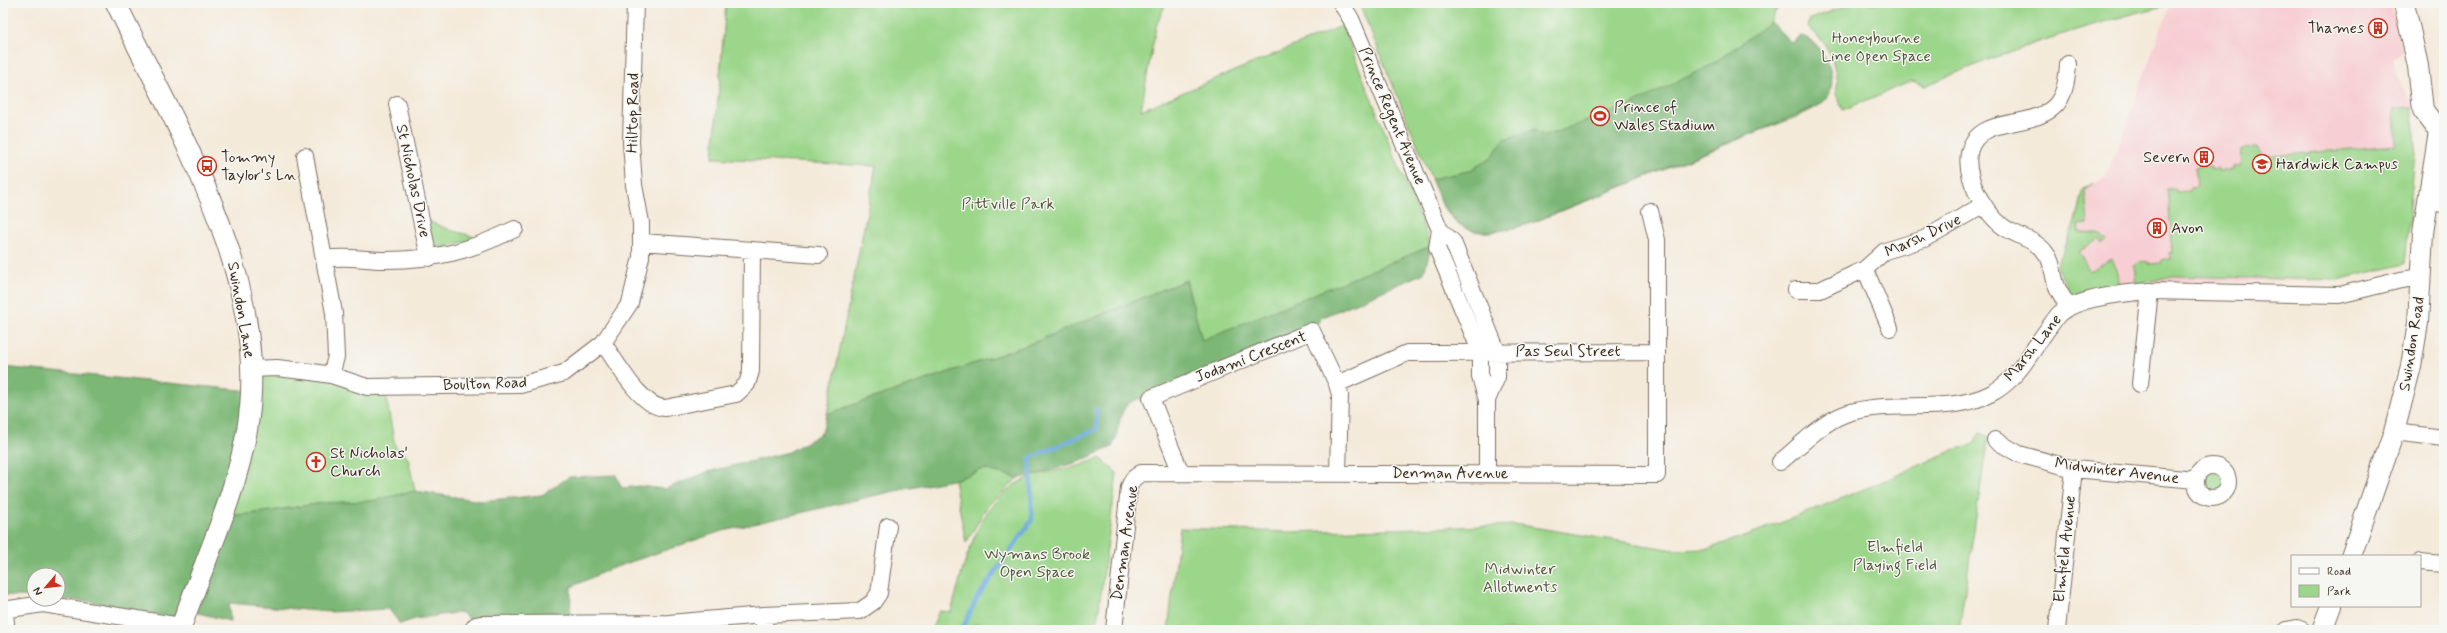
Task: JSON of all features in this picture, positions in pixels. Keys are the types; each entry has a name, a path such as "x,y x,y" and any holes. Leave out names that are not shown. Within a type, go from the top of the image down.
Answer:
{"street":[{"name":"Swindon Lane","path":"116,3 220,222 230,250 244,306 251,370 247,429 242,456 182,623"},
{"name":"Hilltop Road","path":"635,3 631,142 634,185 642,223"},
{"name":"Prince Regent Avenue","path":"1341,3 1353,25 1440,230 1453,242 1497,351 1496,377 1487,400"},
{"path":"2404,3 2418,66 2423,110 2441,129"},
{"path":"2068,64 2067,87 2063,96 2046,114 2032,119 1987,129 1972,143 1969,150 1970,173 1975,189 1983,205 2002,226 2035,242 2046,252 2052,265 2057,288 2068,307"},
{"name":"St Nicholas Drive","path":"397,104 429,258"},
{"name":"Swindon Road","path":"2351,555 2394,432 2414,345 2421,277 2423,233 2436,203 2441,129"},
{"path":"305,156 325,259 337,337 336,357 331,375"},
{"name":"Marsh Drive","path":"1796,290 1820,290 1865,269 1885,251 1924,239 1983,205"},
{"name":"Denman Avenue","path":"1114,630 1131,483 1136,476 1147,471 1487,473 1657,476 1657,240 1650,211"},
{"name":"Boulton Road","path":"251,370 277,368 331,375 367,387 520,385 564,373 603,342 630,303 639,273 642,223"},
{"name":"St Nicholas Drive","path":"325,259 344,256 379,260 429,258 467,250 515,229"},
{"name":"Prince Regent Avenue","path":"1440,230 1437,248 1480,351 1480,377 1487,400 1487,473"},
{"path":"642,242 819,255"},
{"path":"603,342 645,400 655,407 665,408 736,394 747,384 751,371 752,250"},
{"path":"1865,269 1890,328"},
{"name":"Marsh Lane","path":"1780,462 1827,424 1844,414 1861,410 1978,400 1993,393 2017,372 2059,314 2068,307 2079,303 2150,290 2339,295 2401,280 2421,277"},
{"path":"2140,384 2150,290"},
{"name":"Jodami Crescent","path":"1181,472 1151,398 1312,331 1337,384 1340,395 1338,473"},
{"name":"Pas Seul Street","path":"1337,384 1408,353 1480,351 1656,352"},
{"path":"2394,432 2444,438"},
{"name":"Midwinter Avenue","path":"1995,440 2019,454 2074,469 2196,480"},
{"name":"Elmfield Avenue","path":"2057,630 2074,469"},
{"path":"472,630 476,625 482,624 764,623 852,612 867,608 878,593 888,526"},
{"path":"2421,562 2444,564"},
{"path":"4,630 6,623 4,610 43,604 182,623"},
{"path":"2322,630 2331,607"},
{"path":"2286,630 2297,628 2302,630"}],"shaded area":[{"name":"Hardwick Campus","path":"2177,3 2391,3 2402,50 2398,56 2393,58 2397,75 2411,100 2416,142 2405,264 2337,280 2147,283 2150,282 2076,300 2056,267 2075,222 2083,188 2106,178 2170,5"}],"green space":[{"name":"Pittville Park","path":"726,3 1166,3 1156,26 1141,110 1342,26 1431,246 1202,341 1186,280 1025,346 827,414 876,166 713,158"},
{"name":"Prince of Wales Stadium","path":"1359,3 1780,3 1770,22 1792,43 1801,36 1810,40 1817,46 1823,53 1829,68 1831,88 1827,97 1817,107 1788,120 1529,224 1493,232 1482,232 1462,226 1452,218 1443,207"},
{"name":"Honeybourne Line Open Space","path":"1854,3 2177,3 2113,19 2049,38 1986,61 1925,86 1912,81 1843,110 1836,94 1838,81 1832,59 1824,43 1808,26 1810,19"},
{"path":"1770,22 1792,43 1801,36 1808,39 1825,57 1831,73 1831,89 1826,99 1818,106 1529,224 1509,229 1479,232 1468,229 1458,223 1448,213 1431,179 1468,171 1490,159 1504,139 1534,130 1545,136 1629,106 1711,65"},
{"path":"2411,108 2416,142 2405,264 2337,280 2172,276 2136,285 2134,266 2139,262 2149,261 2149,264 2162,263 2162,261 2171,259 2170,252 2173,252 2167,189 2176,189 2176,192 2190,191 2190,188 2197,187 2195,167 2211,166 2211,169 2219,168 2219,171 2233,170 2233,167 2241,166 2242,149 2257,148 2262,157 2396,145 2394,109"},
{"path":"2094,183 2085,190 2088,224 2078,225 2079,233 2099,233 2107,241 2102,244 2099,239 2078,252 2090,271 2111,259 2118,272 2120,289 2076,300 2056,267 2075,222 2083,188"},
{"path":"426,220 450,230 479,238 440,248 431,241"},
{"path":"1431,246 1424,273 1321,318 1312,331 1151,398 1139,399 1131,402 1122,413 1116,438 1112,447 1078,462 1018,478 984,469 957,479 890,492 719,532 610,569 571,587 570,624 476,625 461,612 415,619 400,624 389,609 329,612 229,603 230,621 187,610 172,618 87,601 66,600 66,567 26,567 26,596 3,595 3,367 251,391 224,514 243,515 324,503 371,501 415,491 481,501 542,495 569,477 616,475 622,488 640,486 665,489 707,472 789,452 822,433 827,414 1025,346 1186,280 1202,340"},
{"path":"251,369 384,386 395,446 408,458 415,491 371,501 324,503 243,515 223,514"},
{"path":"1980,433 1988,437 1959,630 1168,630 1180,528 1289,532 1520,525 1674,550 1708,549 1783,522 1891,478 1953,450 1974,444"},
{"name":"Wymans Brook Open Space","path":"1100,458 1117,473 1096,630 1018,630 974,624 972,630 931,630 939,611 951,612 967,557 982,521 992,505 1005,492 1021,481 1033,476 1082,465"},
{"path":"2212,468 2222,472 2226,482 2222,492 2212,496 2202,492 2198,482 2202,472"},
{"path":"984,469 1018,478 988,505 966,543 954,480"}],"waterway":[{"path":"962,630 977,598 1032,520 1030,458 1097,429 1096,409"}],"place":[{"name":"Thames","path":"2378,28"},
{"name":"Prince of Wales Stadium","path":"1600,116"},
{"name":"Severn","path":"2204,157"},
{"name":"Hardwick Campus","path":"2262,164"},
{"name":"Tommy Taylor's Ln","path":"207,166"},
{"name":"Avon","path":"2157,228"},
{"name":"St Nicholas' Church","path":"316,462"}],"park label":[{"name":"Elmfield Playing Field","path":"1895,556"},
{"name":"Midwinter Allotments","path":"1520,578"}]}
